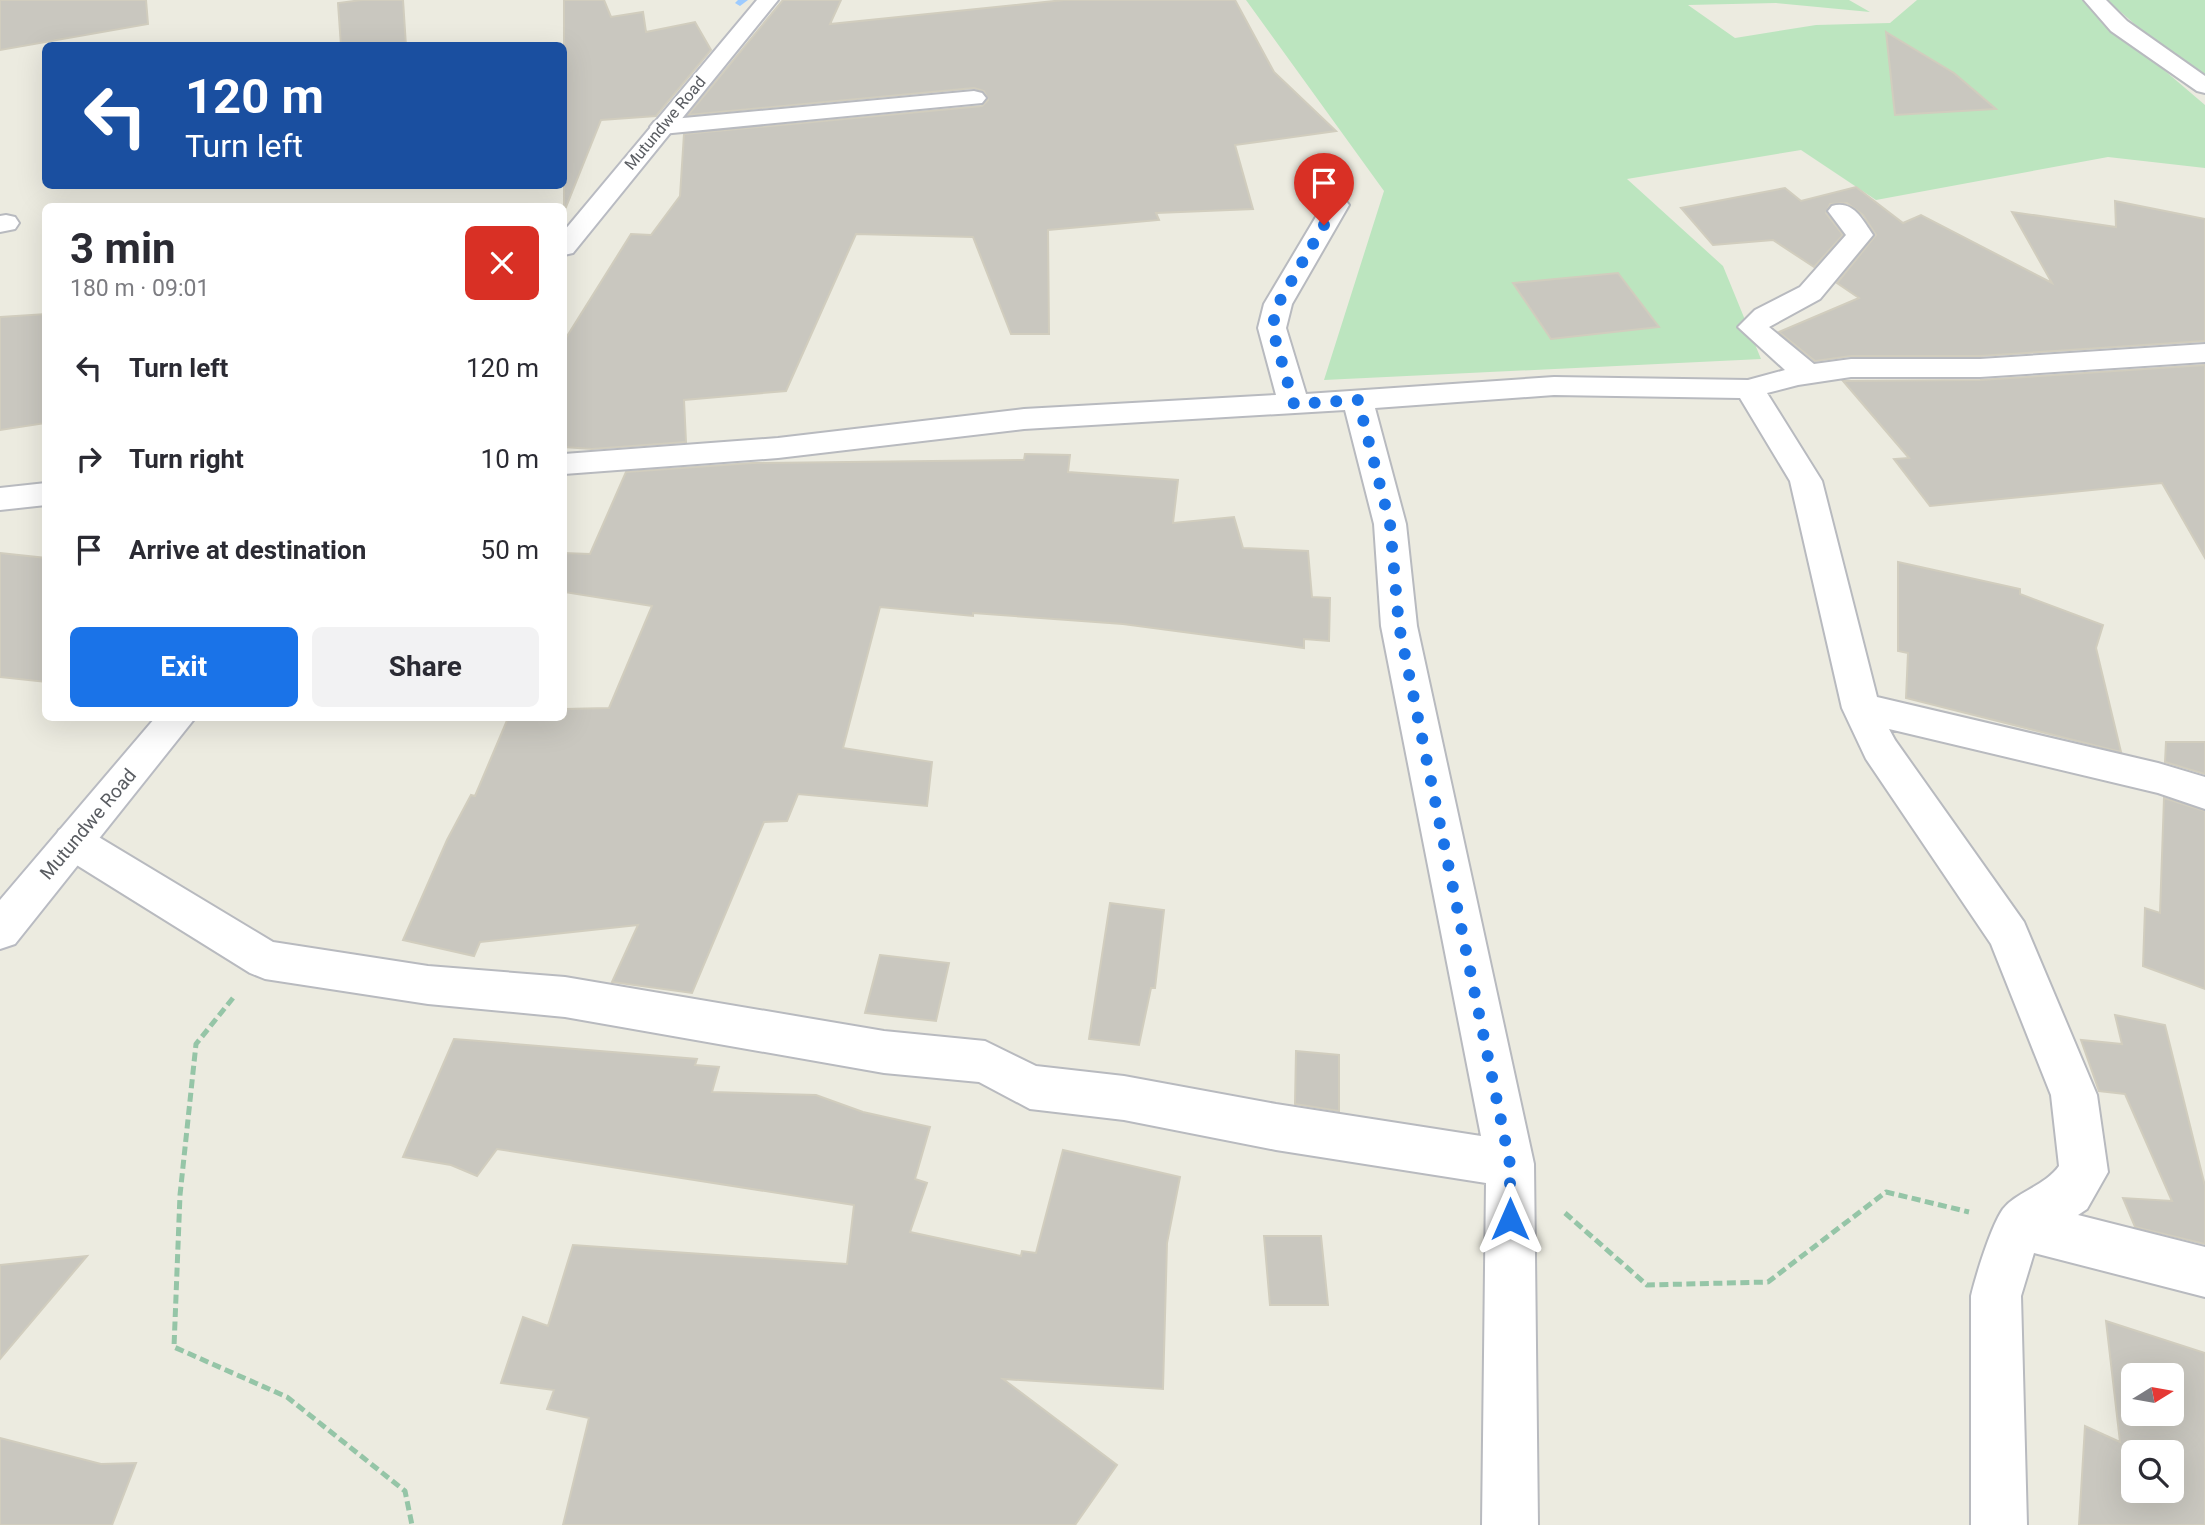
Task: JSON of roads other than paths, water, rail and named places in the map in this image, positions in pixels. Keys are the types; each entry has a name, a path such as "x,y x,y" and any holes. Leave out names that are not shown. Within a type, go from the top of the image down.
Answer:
{"street":[{"name":"Mutundwe Road","path":"567,243 768,0"},
{"path":"2094,0 2119,26 2205,86"},
{"path":"662,127 974,98"},
{"path":"1294,404 1272,328 1278,304 1336,205"},
{"path":"1808,374 1752,327 1765,316 1810,293 1860,235 1841,211"},
{"path":"567,464 778,447 1024,419 1554,386 1749,389 1808,374 1851,368 1980,368 2205,353"},
{"path":"1749,389 1806,481 1861,708 1879,748 2009,935 2074,1095 2084,1172 2070,1192 2021,1225 2002,1271 1996,1296 1999,1525"},
{"path":"1358,400 1390,524 1399,626 1510,1164 1510,1525"},
{"path":"0,499 42,494"},
{"path":"1861,708 2158,778 2205,793"},
{"name":"Mutundwe Road","path":"0,931 174,721"},
{"path":"73,842 265,960 428,985 565,997 884,1052 985,1062 1030,1087 1124,1098 1276,1127 1510,1164"},
{"path":"2021,1225 2205,1272"}],"waterway":[{"path":"740,3 743,0"}]}
